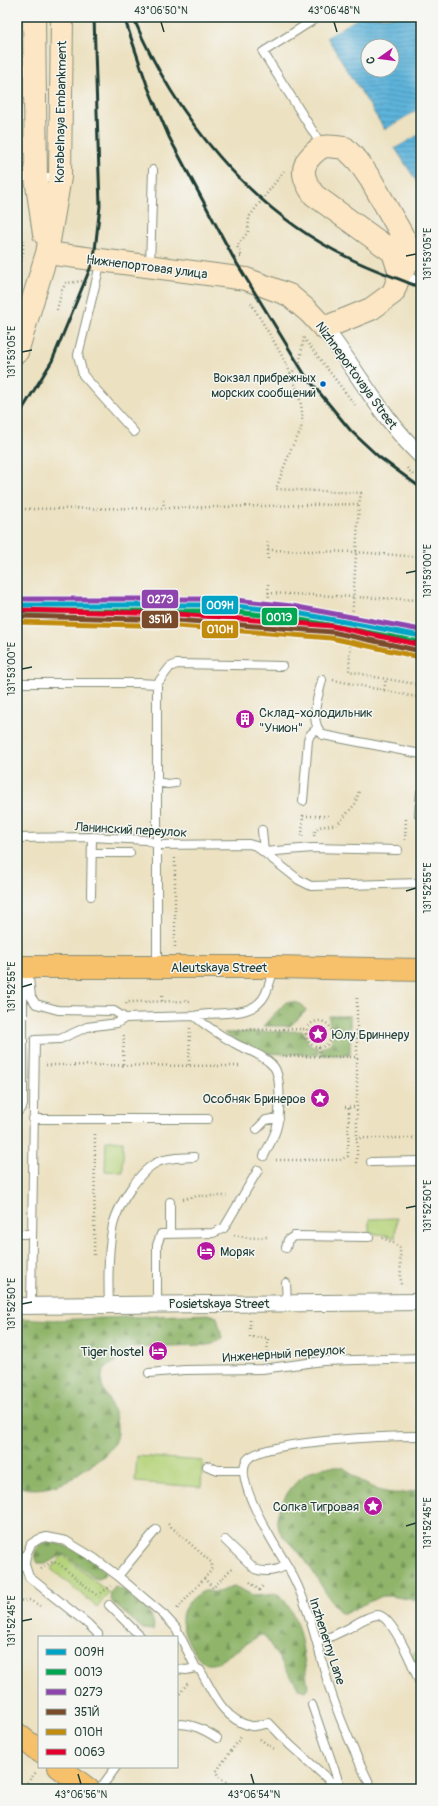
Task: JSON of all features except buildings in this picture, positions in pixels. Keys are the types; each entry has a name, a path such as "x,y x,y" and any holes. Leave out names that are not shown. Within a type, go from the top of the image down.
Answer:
{"main road":[{"name":"Aleutskaya Street","path":"23,967 275,967 421,970"},
{"path":"17,1734 38,1761"},
{"path":"61,1768 88,1789"}],"street":[{"name":"Korabelnaya Embankment","path":"34,17 27,177 47,253"},
{"name":"Korabelnaya Embankment","path":"17,352 47,253 60,178 62,17"},
{"path":"324,328 371,309 394,292 400,274 411,259 405,240 358,161 345,148 323,147 306,161 303,172 306,184 314,195 393,252 400,274"},
{"name":"Нижнепортовая улица","path":"47,253 246,279 289,295 309,312 324,328"},
{"name":"Nizhneportovaya Street","path":"324,328 342,350 391,423 418,451"},
{"name":"Posietskaya Street","path":"24,1306 157,1303 287,1304 420,1294"}],"lane":[{"path":"318,17 263,52 323,147"},
{"path":"150,266 153,170"},
{"path":"27,177 60,178"},
{"path":"102,260 78,355 83,375 134,432"},
{"path":"400,274 421,282"},
{"path":"156,967 158,845 156,782 157,684 170,667 177,664 282,666"},
{"path":"322,680 314,715 316,729 323,735 421,754"},
{"path":"17,683 157,684"},
{"path":"303,801 308,740 310,735 316,729"},
{"path":"156,782 168,784 174,783"},
{"path":"418,814 421,792"},
{"path":"262,830 264,852 313,848 398,850"},
{"path":"91,896 92,837"},
{"name":"Ланинский переулок","path":"17,838 92,837 146,840 158,845 249,844 254,845 299,880 311,886 421,883"},
{"path":"92,853 130,853"},
{"path":"23,967 33,1002 39,1006 58,1010 114,1011 125,1018"},
{"path":"17,1113 23,1105 20,1035 23,967"},
{"path":"24,1306 32,1234 35,1040 60,1039 87,1027 117,1023 125,1018 192,1016 204,1013 247,1011 257,1005 265,995 275,967"},
{"path":"192,1016 234,1043 259,1055 274,1068 277,1074 278,1083 279,1118 276,1131 264,1155"},
{"path":"257,1129 266,1120 279,1118"},
{"path":"33,1119 208,1119"},
{"path":"109,1304 111,1240 114,1224 133,1185 142,1174 158,1161 194,1157"},
{"path":"371,1162 421,1162"},
{"path":"157,1303 157,1244 161,1234 213,1233 224,1228 258,1170"},
{"path":"170,1202 170,1233"},
{"path":"17,1234 32,1234"},
{"path":"286,1248 288,1240 294,1236 369,1237"},
{"path":"286,1283 287,1304"},
{"name":"Инженерный переулок","path":"149,1373 184,1370 262,1369 298,1363 421,1358"},
{"path":"207,1466 218,1470 244,1470 246,1461 252,1456 264,1451 307,1443 361,1438 421,1436"},
{"name":"Inzhenerny Lane","path":"244,1470 253,1505 299,1592 318,1642 334,1702 356,1758 372,1789"},
{"path":"118,1576 156,1530"},
{"path":"98,1636 98,1634 88,1624 32,1580 27,1574 25,1565 26,1555 31,1544 39,1539 46,1538 57,1538 66,1541 94,1558 118,1576 168,1619 176,1628 196,1668 200,1670 226,1713 239,1721 252,1726 269,1723 290,1745 340,1789"},
{"path":"225,1540 255,1569 259,1571 266,1572 282,1568 286,1565"},
{"path":"109,1605 140,1636"},
{"path":"318,1642 378,1614 389,1622 408,1656 421,1686"},
{"path":"178,1670 196,1668"},
{"path":"312,1705 340,1789"},
{"path":"178,1724 200,1727 217,1738"},
{"path":"100,1789 115,1768"}],"path":[{"path":"237,257 242,257 237,246 248,232 249,216 287,167"},
{"path":"249,298 282,355 300,397 302,415 301,430 292,448 276,489 360,493 355,552 354,596 349,671 421,685"},
{"path":"298,332 304,337 359,410"},
{"path":"290,375 299,366 304,337"},
{"path":"402,463 413,475"},
{"path":"163,500 164,508"},
{"path":"17,509 359,504"},
{"path":"268,542 268,559"},
{"path":"268,550 355,552 421,557"},
{"path":"268,584 269,600"},
{"path":"268,593 421,600"},
{"path":"322,680 331,679 421,698"},
{"path":"384,690 386,679"},
{"path":"314,833 319,827 338,824 355,804 359,791"},
{"path":"302,833 303,801"},
{"path":"303,816 330,816"},
{"path":"398,850 404,848 406,817"},
{"path":"175,950 175,856 178,854"},
{"path":"162,994 162,1001"},
{"path":"357,995 356,1138 421,1137"},
{"path":"125,1007 127,1002 162,1001 190,1001 191,1006"},
{"path":"189,1065 192,1016"},
{"path":"209,1028 226,1031 306,1029 313,1022 323,1022 328,1024 331,1028 331,1038 324,1046 319,1047 310,1043 306,1034 306,1029"},
{"path":"123,1064 124,1028"},
{"path":"319,1047 320,1058"},
{"path":"259,1055 320,1058 357,1057"},
{"path":"45,1067 45,1065 49,1064 240,1066"},
{"path":"345,1107 356,1107"},
{"path":"264,1155 277,1160 345,1159 348,1156 349,1107"},
{"path":"94,1256 95,1128"},
{"path":"170,1202 198,1196 244,1196"},
{"path":"420,1294 421,1227"},
{"path":"224,1228 233,1235 241,1238 268,1237"},
{"path":"369,1237 386,1239 400,1248 401,1294"},
{"path":"250,1337 268,1338 267,1359 272,1359"},
{"path":"156,1530 164,1524 168,1524 211,1562 212,1567 210,1572 168,1619"},
{"path":"27,1574 55,1562 109,1605"},
{"path":"204,1578 213,1588 234,1566"},
{"path":"97,1596 109,1587"},
{"path":"17,1601 30,1600 40,1606"},
{"path":"236,1789 217,1775 216,1772 242,1734"},
{"path":"256,1737 276,1750"},
{"path":"22,1789 38,1761"},
{"path":"227,1789 230,1785"}],"green space":[{"path":"286,1002 301,1004 306,1011 290,1026 263,1026"},
{"path":"329,1016 350,1016 350,1055 321,1055 321,1048 331,1042 332,1038"},
{"path":"303,1031 309,1044 318,1048 318,1055 261,1053 236,1041 224,1033"},
{"path":"106,1141 123,1141 123,1172 105,1171"},
{"path":"397,1218 395,1238 386,1235 369,1233 369,1219"},
{"path":"209,1314 217,1317 222,1338 213,1344 129,1347 120,1358 104,1370 102,1383 100,1379 116,1418 117,1433 112,1446 103,1456 68,1481 49,1487 36,1489 17,1486 17,1318 53,1320"},
{"path":"137,1456 203,1461 201,1487 135,1482"},
{"path":"328,1467 343,1467 361,1481 389,1493 410,1492 421,1488 421,1601 381,1596 346,1613 341,1613 306,1562 281,1533 278,1528 277,1518 285,1496 300,1479 308,1473"},
{"path":"47,1542 70,1548 95,1562 105,1573 103,1577 99,1579 94,1578 64,1554 47,1563 37,1563 35,1559 36,1550 40,1545"},
{"path":"63,1555 109,1593 97,1607 51,1569"},
{"path":"234,1586 255,1596 278,1594 286,1603 293,1614 297,1625 303,1650 308,1687 305,1691 299,1689 264,1635 260,1635 214,1664 205,1663 197,1655 189,1643 182,1623 182,1614 186,1606 204,1591 219,1592"},
{"path":"115,1587 128,1593 142,1604 152,1617 154,1624 153,1630 143,1629 113,1603 110,1593"},
{"path":"416,1652 421,1658 421,1674 411,1656"}],"water":[{"path":"359,17 421,17 421,108 385,130 327,37"},
{"path":"421,133 421,188 395,148"}],"pier":[{"path":"355,17 359,17 327,37 326,36"},
{"path":"421,108 421,111 386,132 385,130"},
{"path":"421,131 421,133 395,148 394,146"}],"railway":[{"path":"17,418 52,361 94,259 100,206 94,17"},
{"path":"124,17 147,85 169,137 233,257 305,375 351,431 379,457 421,488"},
{"path":"133,17 150,54 170,90 193,124 219,156 247,186 278,213 311,237 363,265 414,285 421,286"}],"transit line":[{"name":"027Э","path":"17,599 226,599 292,606 421,630"},
{"name":"009Н","path":"17,605 225,605 291,612 421,636"},
{"name":"006Э","path":"17,610 177,614 332,626 421,645"},
{"name":"001Э","path":"17,611 225,611 290,618 420,642"},
{"name":"351Й","path":"17,616 177,620 332,632 421,651"},
{"name":"010Н","path":"17,622 177,626 331,638 420,657"}],"place":[{"name":"Вокзал прибрежных морских сообщений","path":"323,384"},
{"name":"Склад-холодильник \"Унион\"","path":"245,719"},
{"name":"Юлу Бриннеру","path":"318,1034"},
{"name":"Особняк Бринеров","path":"320,1098"},
{"name":"Моряк","path":"206,1251"},
{"name":"Tiger hostel","path":"158,1351"},
{"name":"Сопка Тигровая","path":"373,1506"}]}
